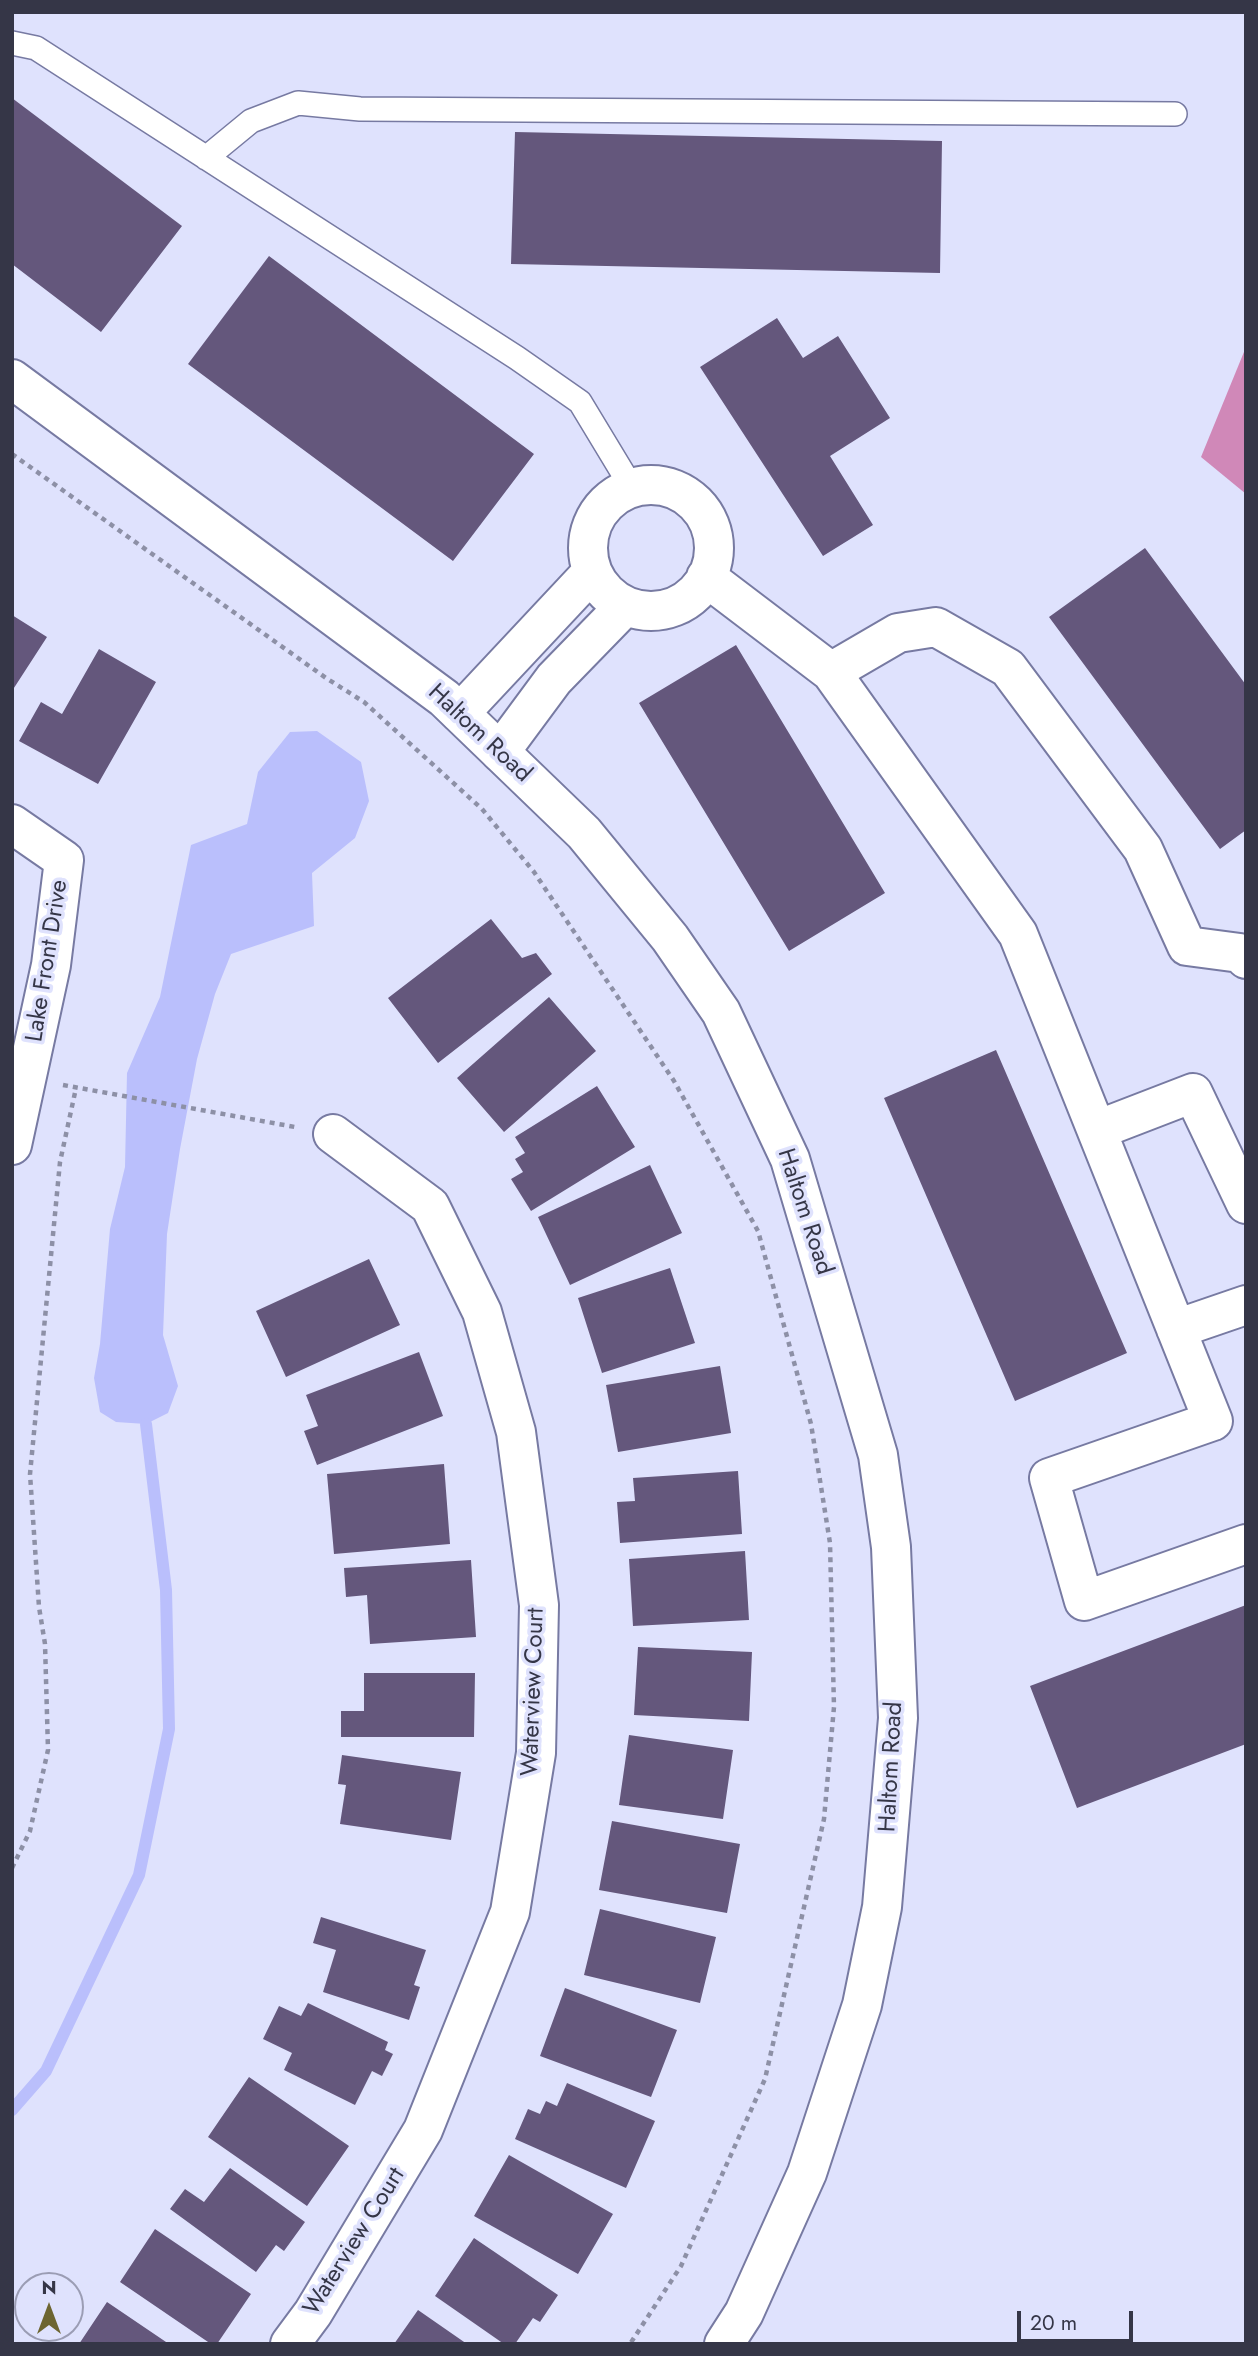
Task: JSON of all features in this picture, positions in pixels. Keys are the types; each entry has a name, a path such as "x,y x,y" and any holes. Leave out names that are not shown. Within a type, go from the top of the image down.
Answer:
{"street":[{"name":"Haltom Road","path":"12,379 444,698 584,833 670,938 721,1012 790,1159 878,1455 891,1547 898,1718 883,1907 865,1992 807,2173 744,2313 724,2344"},
{"path":"663,486 683,493 700,507 711,528 714,550 711,569 701,588 680,604 659,611 625,606 604,590 592,572 587,546 597,514 612,498 632,488 663,486"},
{"path":"460,713 592,572"},
{"path":"706,577 831,671 1018,933 1213,1421 1049,1478 1084,1601 1246,1544"},
{"path":"500,752 554,679 625,606"},
{"path":"831,671 898,633 936,627 1008,668 1143,849 1187,946 1240,953 1246,959"},
{"name":"Lake Front Drive","path":"12,824 64,860 51,965 12,1145"},
{"path":"1097,1130 1193,1093 1246,1204"},
{"name":"Waterview Court","path":"290,2344 313,2313 423,2130 510,1912 536,1754 539,1605 516,1432 482,1312 430,1206 333,1134"},
{"path":"1176,1329 1246,1305"}],"lane":[{"path":"12,43 36,48 517,358 580,402 632,488"},
{"path":"206,158 251,121 298,103 360,109 1175,114"}],"path":[{"path":"12,454 363,702 482,809 534,872 674,1080 758,1231 811,1424 830,1542 834,1707 824,1819 765,2079 681,2266 630,2344"},
{"path":"12,1868 30,1831 48,1750 45,1643 39,1607 30,1474 60,1162 76,1088"},
{"path":"85,1089 264,1121"}],"shaded area":[{"path":"1246,347 1246,494 1201,457"}],"water":[{"path":"317,731 361,762 369,801 355,838 312,873 314,926 231,954 215,994 197,1059 167,1234 163,1335 178,1386 168,1413 146,1424 116,1422 100,1412 94,1378 100,1344 110,1229 125,1167 127,1073 160,997 191,845 247,824 258,772 290,732"}],"building":[{"path":"12,98 182,226 101,332 12,264"},
{"path":"515,132 942,141 940,273 511,264"},
{"path":"269,256 534,454 453,561 188,364"},
{"path":"777,318 803,358 838,336 890,418 830,456 873,525 823,556 700,367"},
{"path":"1145,548 1246,685 1246,830 1220,849 1049,617"},
{"path":"12,615 47,637 12,691"},
{"path":"736,645 885,893 789,951 639,703"},
{"path":"99,649 156,682 98,784 19,741 41,702 62,714"},
{"path":"491,919 522,958 536,953 552,974 438,1063 388,998"},
{"path":"549,997 596,1051 504,1132 457,1078"},
{"path":"996,1050 1127,1353 1015,1401 884,1098"},
{"path":"597,1086 635,1147 531,1211 511,1179 523,1172 515,1159 525,1153 515,1137"},
{"path":"650,1165 682,1233 570,1285 538,1217"},
{"path":"369,1259 400,1325 286,1377 256,1311"},
{"path":"670,1268 695,1343 602,1373 578,1298"},
{"path":"419,1352 443,1416 317,1465 304,1431 318,1426 306,1395"},
{"path":"720,1366 731,1433 618,1452 606,1385"},
{"path":"444,1464 450,1544 334,1554 327,1474"},
{"path":"738,1471 742,1534 620,1543 617,1502 635,1501 633,1478"},
{"path":"745,1551 749,1620 633,1626 629,1559"},
{"path":"471,1560 476,1637 370,1644 367,1595 346,1597 344,1568"},
{"path":"1246,1605 1246,1744 1077,1808 1030,1686"},
{"path":"638,1647 752,1652 749,1721 634,1715"},
{"path":"364,1673 475,1673 474,1737 341,1737 341,1711 364,1711"},
{"path":"629,1735 733,1750 723,1819 619,1805"},
{"path":"342,1755 461,1772 451,1840 340,1824 346,1785 338,1784"},
{"path":"612,1821 740,1844 727,1913 599,1890"},
{"path":"600,1909 716,1937 700,2003 584,1975"},
{"path":"321,1917 426,1950 414,1985 420,1987 409,2020 323,1992 336,1950 313,1943"},
{"path":"565,1988 677,2030 651,2097 540,2056"},
{"path":"308,2003 388,2042 385,2050 393,2054 382,2076 372,2071 355,2105 284,2070 292,2053 263,2039 279,2006 301,2016"},
{"path":"249,2077 349,2146 307,2206 208,2137"},
{"path":"567,2083 655,2121 626,2188 515,2139 528,2109 540,2114 546,2101 557,2106"},
{"path":"509,2155 613,2214 578,2274 474,2216"},
{"path":"230,2168 305,2222 284,2251 276,2245 256,2272 170,2209 185,2189 204,2202"},
{"path":"155,2229 251,2294 217,2344 211,2344 120,2282"},
{"path":"474,2238 558,2295 540,2322 533,2318 515,2344 504,2344 435,2296"},
{"path":"107,2302 169,2344 79,2344 84,2342 84,2336"},
{"path":"418,2310 467,2344 394,2344"}],"waterway":[{"path":"12,2110 46,2071 139,1875 169,1729 166,1590 146,1424"}]}
